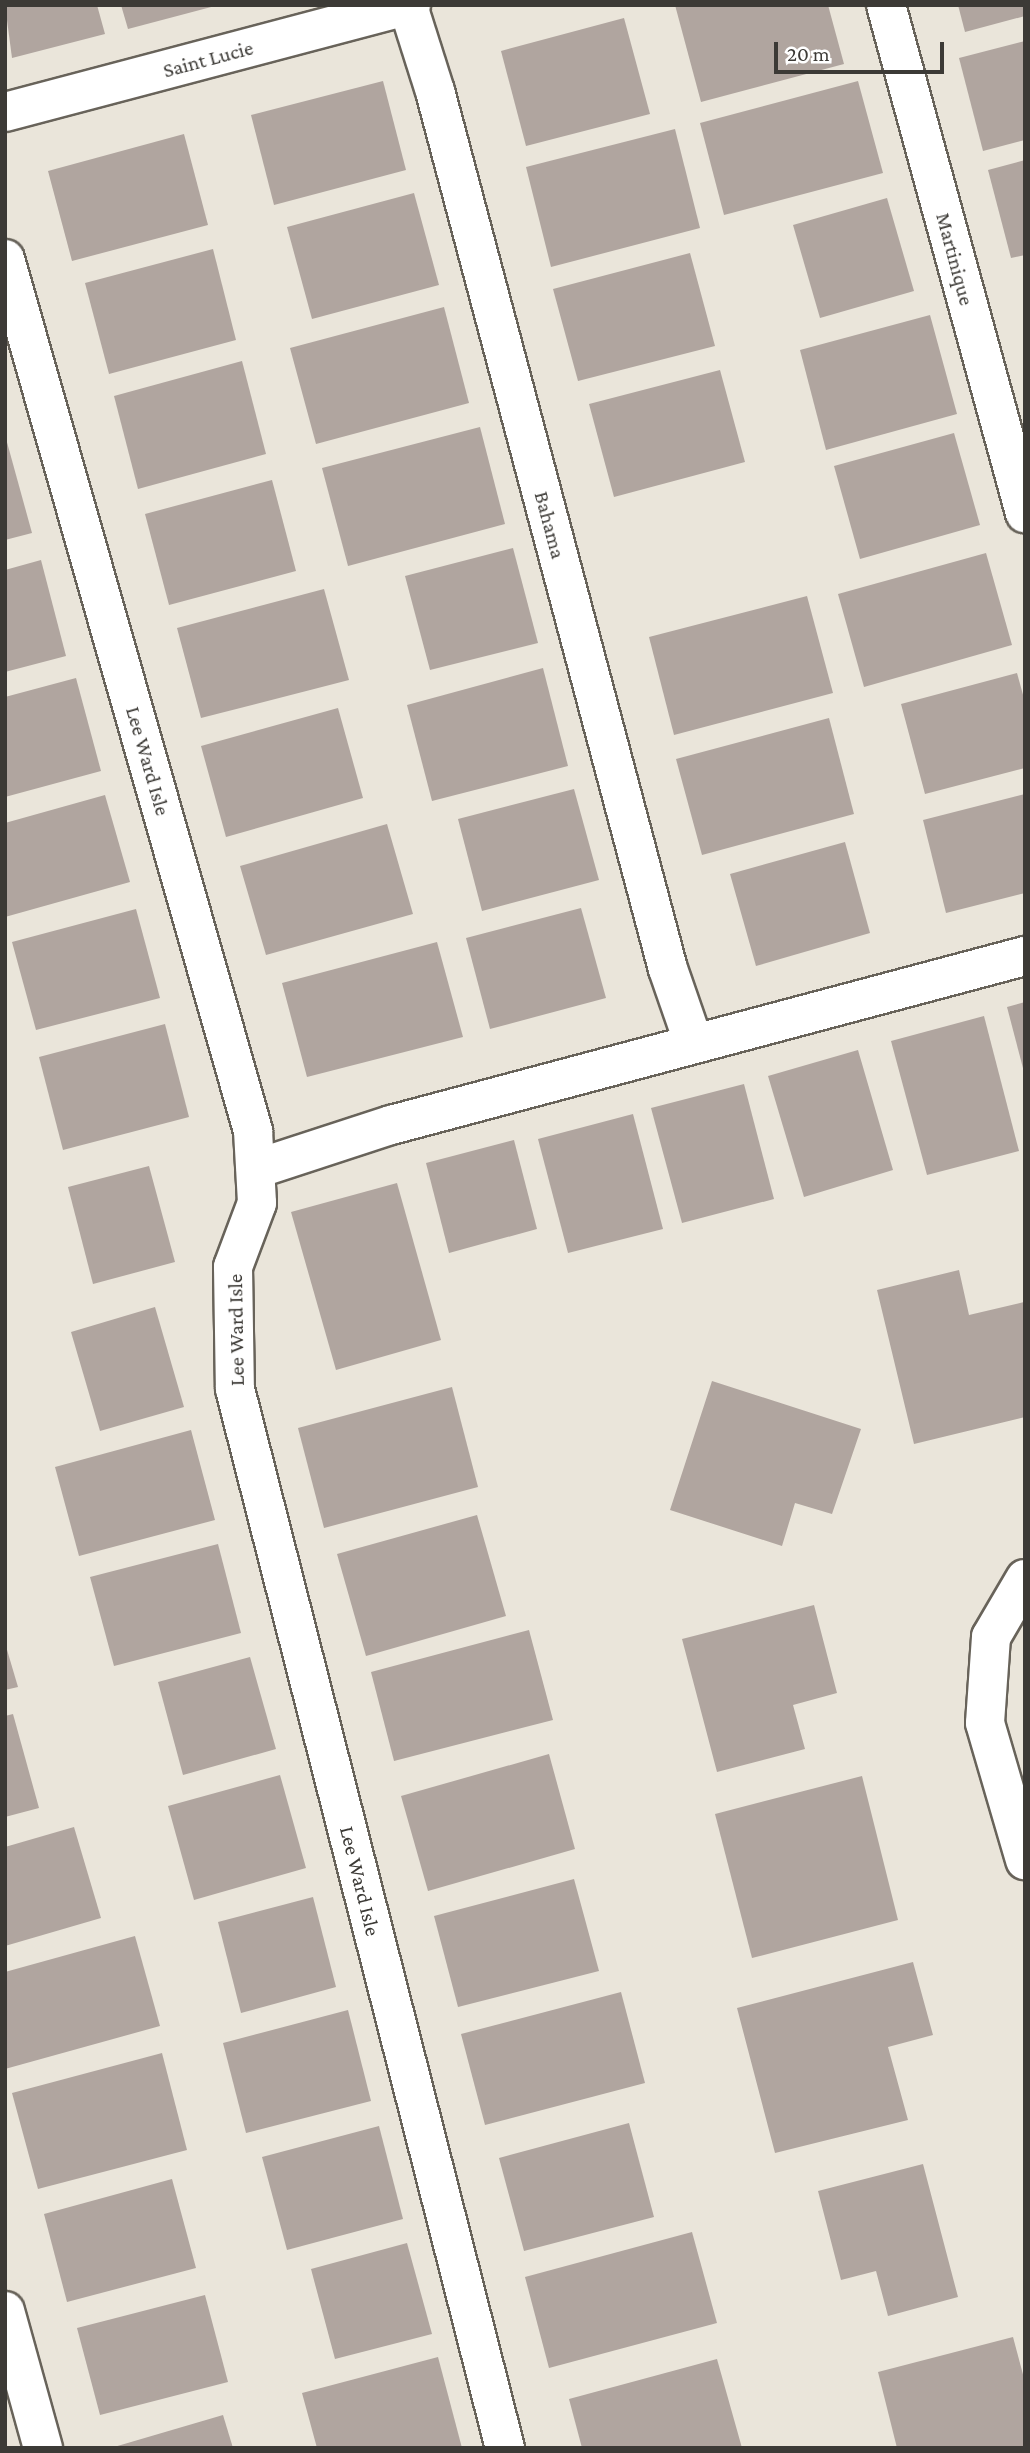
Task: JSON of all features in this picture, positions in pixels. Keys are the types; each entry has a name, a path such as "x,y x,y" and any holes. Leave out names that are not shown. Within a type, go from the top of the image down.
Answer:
{"street":[{"name":"Martinique","path":"886,5 1025,513"},
{"name":"Saint Lucie","path":"5,112 410,6"},
{"name":"Bahama","path":"410,6 439,104 668,969 694,1044"},
{"name":"Lee Ward Isle","path":"5,259 253,1131 257,1203 233,1267 235,1389 505,2448"},
{"path":"256,1169 391,1125 1025,956"},
{"path":"1025,1579 991,1637 985,1723 1025,1860"},
{"path":"5,2311 43,2448"}],"building":[{"path":"5,5 97,5 105,34 12,58"},
{"path":"121,5 215,5 215,6 128,29"},
{"path":"675,5 828,5 844,64 701,102"},
{"path":"958,5 1025,5 1025,16 965,32"},
{"path":"624,18 650,114 526,146 501,51"},
{"path":"1025,41 1025,140 983,151 959,58"},
{"path":"383,81 406,170 274,205 251,115"},
{"path":"858,81 883,173 724,215 700,123"},
{"path":"675,129 700,228 551,267 526,167"},
{"path":"184,134 208,225 72,261 48,171"},
{"path":"1025,160 1025,255 1011,258 988,170"},
{"path":"414,193 439,285 312,319 287,227"},
{"path":"887,198 914,291 820,318 793,225"},
{"path":"213,249 236,340 109,374 85,283"},
{"path":"690,253 715,346 578,381 553,289"},
{"path":"444,307 469,403 316,444 290,348"},
{"path":"930,315 957,414 826,450 800,350"},
{"path":"242,361 266,454 138,489 114,396"},
{"path":"720,370 745,462 614,497 589,404"},
{"path":"480,427 505,524 348,566 322,468"},
{"path":"954,433 980,525 860,559 834,466"},
{"path":"5,435 32,533 5,540"},
{"path":"272,480 296,571 169,605 145,514"},
{"path":"513,548 538,643 430,670 405,576"},
{"path":"986,553 1012,645 864,687 838,594"},
{"path":"41,560 66,656 5,672 5,570"},
{"path":"324,589 349,680 201,718 177,628"},
{"path":"807,596 833,693 674,735 649,637"},
{"path":"543,668 568,766 432,801 407,705"},
{"path":"1017,673 1025,702 1025,768 925,794 901,704"},
{"path":"76,678 101,771 5,797 5,697"},
{"path":"338,708 363,798 226,837 201,746"},
{"path":"829,718 854,814 702,855 676,759"},
{"path":"574,789 599,880 482,911 458,819"},
{"path":"1025,794 1025,893 946,913 923,820"},
{"path":"105,795 130,882 5,917 5,823"},
{"path":"387,824 413,914 266,955 240,866"},
{"path":"845,842 870,933 756,966 730,874"},
{"path":"581,908 606,998 490,1029 466,938"},
{"path":"136,909 160,998 36,1030 12,942"},
{"path":"437,942 463,1037 307,1077 282,983"},
{"path":"1025,1002 1025,1072 1024,1072 1007,1007"},
{"path":"984,1016 1019,1151 927,1175 891,1041"},
{"path":"165,1024 189,1117 63,1150 39,1057"},
{"path":"858,1050 893,1170 804,1197 768,1076"},
{"path":"744,1084 774,1199 682,1223 651,1108"},
{"path":"633,1114 663,1229 568,1253 538,1139"},
{"path":"514,1140 537,1229 449,1253 426,1163"},
{"path":"149,1166 175,1262 93,1284 68,1187"},
{"path":"397,1183 441,1340 336,1370 291,1212"},
{"path":"959,1270 969,1315 1024,1302 1025,1417 914,1444 877,1290"},
{"path":"155,1307 184,1407 100,1431 71,1332"},
{"path":"712,1381 861,1429 832,1514 795,1503 782,1546 670,1510"},
{"path":"452,1387 478,1487 324,1528 298,1428"},
{"path":"191,1430 215,1520 79,1556 55,1467"},
{"path":"477,1515 506,1616 366,1656 337,1554"},
{"path":"218,1544 241,1633 114,1666 90,1577"},
{"path":"814,1605 837,1693 793,1705 805,1749 717,1772 682,1639"},
{"path":"529,1630 553,1720 394,1761 371,1672"},
{"path":"5,1643 18,1687 5,1690"},
{"path":"250,1657 276,1749 183,1775 158,1682"},
{"path":"13,1714 39,1808 5,1817 5,1716"},
{"path":"549,1754 575,1849 428,1891 401,1796"},
{"path":"280,1775 306,1868 194,1900 168,1806"},
{"path":"862,1776 898,1920 752,1958 715,1814"},
{"path":"74,1827 101,1918 5,1946 5,1847"},
{"path":"574,1879 599,1971 458,2007 434,1916"},
{"path":"313,1897 336,1987 241,2013 218,1922"},
{"path":"135,1936 160,2026 5,2069 5,1972"},
{"path":"913,1962 933,2035 888,2047 908,2120 775,2153 737,2008"},
{"path":"621,1992 645,2083 485,2125 461,2034"},
{"path":"348,2010 371,2101 246,2133 223,2043"},
{"path":"162,2053 187,2150 38,2189 12,2093"},
{"path":"629,2123 654,2217 524,2251 499,2158"},
{"path":"379,2126 403,2219 287,2250 262,2157"},
{"path":"923,2164 958,2297 888,2316 876,2271 841,2280 818,2191"},
{"path":"172,2179 196,2268 67,2302 44,2214"},
{"path":"692,2232 717,2323 549,2368 525,2277"},
{"path":"407,2243 432,2334 335,2359 311,2269"},
{"path":"205,2295 228,2382 100,2415 77,2328"},
{"path":"1013,2337 1025,2382 1025,2448 897,2448 878,2372"},
{"path":"438,2357 462,2448 317,2448 302,2393"},
{"path":"717,2359 742,2448 582,2448 569,2399"},
{"path":"223,2415 233,2448 114,2448 114,2447"}]}
